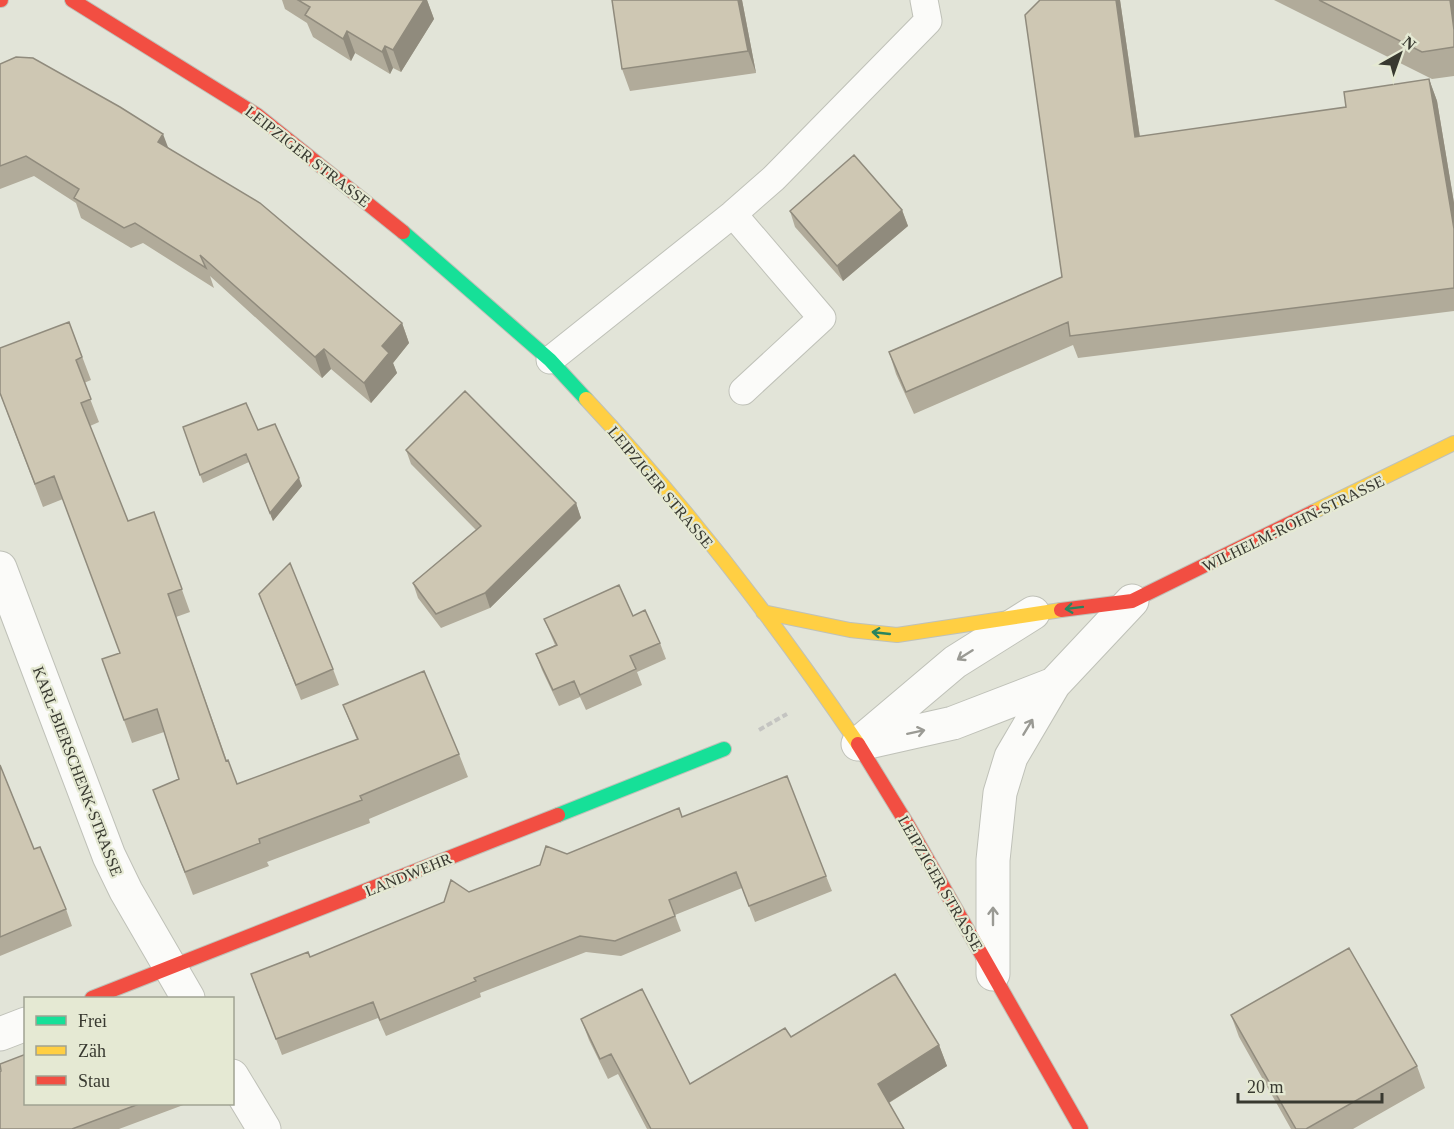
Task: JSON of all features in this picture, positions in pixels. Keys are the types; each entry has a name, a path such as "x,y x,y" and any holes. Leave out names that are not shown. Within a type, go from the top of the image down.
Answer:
{"main road":[{"name":"LEIPZIGER STRASSE","path":"72,0 257,115 387,218 550,360 614,429 689,518 763,612 858,744 909,827 1081,1129"},
{"name":"WILHELM-ROHN-STRASSE","path":"763,612 850,630 897,635 1033,613 1132,601 1454,443"},
{"name":"LANDWEHR","path":"97,997 724,749"}],"street":[{"name":"KARL-BIERSCHENK-STRASSE","path":"0,568 109,856 126,891 187,997"},
{"name":"WILHELM-ROHN-STRASSE","path":"993,974 993,860 1000,793 1011,757 1054,684 1132,601"},
{"name":"WILHELM-ROHN-STRASSE","path":"858,744 955,662 1033,613"},
{"name":"WILHELM-ROHN-STRASSE","path":"858,744 953,723 1054,684"},
{"path":"0,1034 24,1025"},
{"path":"234,1079 264,1129"}],"lane":[{"path":"550,360 733,214 774,178 928,21 924,0"},
{"path":"733,214 822,318 743,391"}],"building":[{"path":"298,0 424,0 393,50 385,46 382,52 347,31 343,39 305,15 310,7"},
{"path":"612,0 738,0 748,51 622,69"},
{"path":"1040,0 1116,0 1135,137 1346,107 1344,92 1429,79 1454,229 1454,288 1070,336 1068,322 906,392 889,352 1062,277 1025,15"},
{"path":"1319,0 1450,0 1454,47 1422,52"},
{"path":"16,57 33,58 163,134 158,142 260,203 402,323 382,346 389,353 364,383 324,349 315,357 200,255 206,268 135,223 124,228 74,198 79,189 26,156 0,166 0,64"},
{"path":"854,155 902,210 837,266 790,211"},
{"path":"69,322 82,357 76,360 91,399 81,403 128,521 154,512 182,589 168,594 226,761 228,760 237,784 358,739 343,705 424,671 459,754 360,796 362,800 259,839 260,843 185,872 153,790 179,779 157,709 124,720 102,659 120,653 54,476 35,484 0,393 0,348"},
{"path":"465,391 576,503 485,593 436,614 413,583 481,526 406,450"},
{"path":"246,403 258,430 275,424 299,478 270,513 246,454 200,475 183,427"},
{"path":"290,563 333,669 296,685 259,594"},
{"path":"619,585 633,616 645,610 660,643 630,656 636,669 580,695 574,681 553,690 536,654 557,645 544,619"},
{"path":"0,765 34,849 40,847 66,909 0,937"},
{"path":"787,776 826,876 749,906 736,872 669,900 675,916 615,941 580,936 474,978 476,981 380,1020 373,1002 276,1039 251,974 308,952 310,957 444,902 451,880 469,892 540,865 546,846 567,854 679,808 682,817"},
{"path":"1349,948 1417,1066 1306,1129 1296,1129 1231,1015"},
{"path":"895,974 939,1045 878,1084 904,1129 651,1129 611,1054 600,1059 581,1019 642,989 690,1084 785,1028 791,1037"},
{"path":"24,1055 24,1105 136,1105 72,1129 0,1129 0,1064"}],"traffic: fast":[{"path":"403,232 550,360 586,399"},
{"path":"558,815 724,749"}],"traffic: slow":[{"path":"586,399 659,481 729,566 795,654 858,744"},
{"path":"1313,512 1454,443"},
{"path":"763,612 850,630 897,635 1061,610"}],"traffic: jam":[{"path":"72,0 257,115 403,232"},
{"path":"1061,610 1132,601 1313,512"},
{"path":"858,744 909,827 1081,1129"},
{"path":"95,997 558,815"}]}
